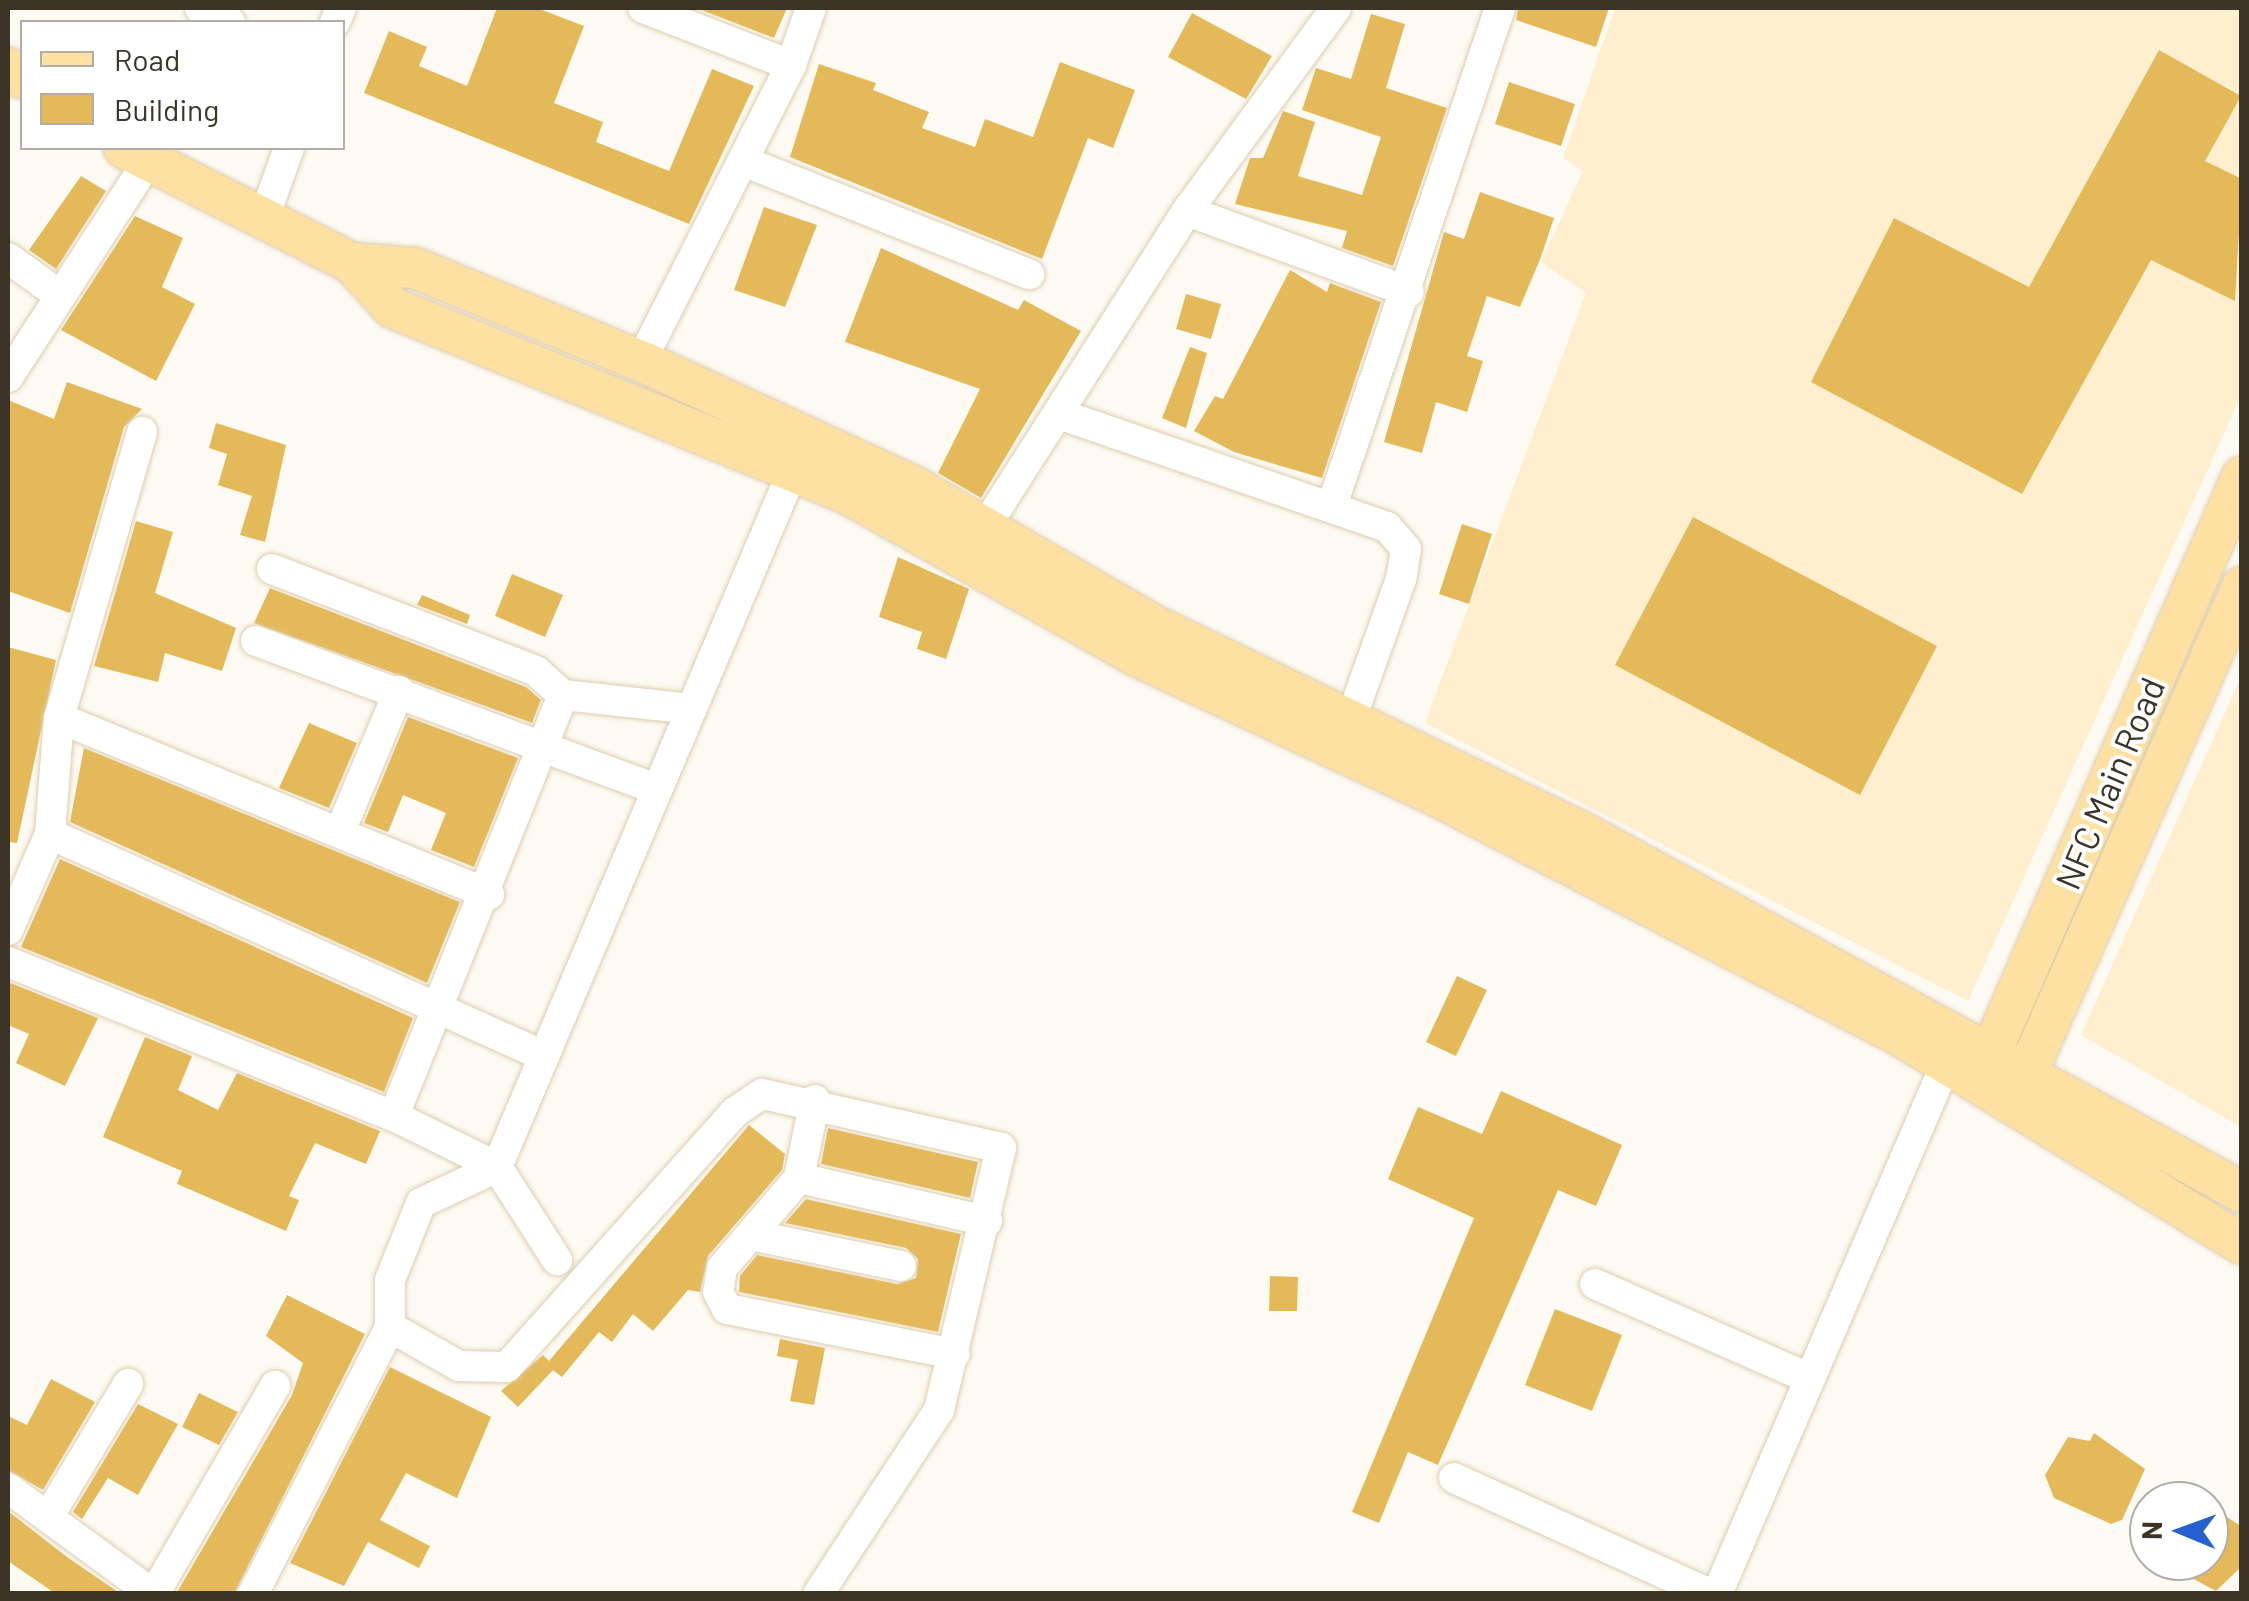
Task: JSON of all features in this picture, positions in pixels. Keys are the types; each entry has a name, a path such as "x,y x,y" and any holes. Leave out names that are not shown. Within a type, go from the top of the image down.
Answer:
{"main road":[{"path":"136,155 352,263 415,268 641,360 985,527 1153,626 1352,716 1970,1070"},
{"path":"352,263 393,308 794,468 899,518 1137,656 1442,798 1970,1070 2242,1192"},
{"name":"NFC Main Road","path":"1970,1070 2242,477"},
{"name":"NFC Main Road","path":"2019,1093 2242,587"},
{"path":"2019,1093 2242,1244"}],"street":[{"path":"200,8 226,20"},
{"path":"643,8 790,65"},
{"path":"641,360 744,162 790,65 811,8"},
{"path":"985,527 1186,211 1336,8"},
{"path":"1332,506 1409,292 1500,8"},
{"path":"263,220 287,150"},
{"path":"10,362 58,294 136,155"},
{"path":"744,162 1028,274"},
{"path":"1186,211 1409,292"},
{"path":"8,258 58,294"},
{"path":"1059,414 1387,527 1406,548 1352,716"},
{"path":"8,930 50,834 59,718 142,432"},
{"path":"253,1594 390,1326 390,1280 421,1203 496,1167 794,468"},
{"path":"272,570 536,671 563,694 691,709"},
{"path":"256,641 399,691 545,752 657,790"},
{"path":"341,830 399,691"},
{"path":"394,1116 545,752 563,694"},
{"path":"59,718 341,830 488,894"},
{"path":"50,834 443,1005 544,1056"},
{"path":"8,962 394,1116 496,1167 557,1260"},
{"path":"1454,1478 1714,1594 1808,1378 1970,1070"},
{"path":"390,1326 459,1366 507,1367 735,1112 762,1094 815,1100 1001,1148 954,1354 931,1428 818,1594"},
{"path":"815,1100 799,1178 756,1236 722,1268 718,1292 727,1309 954,1354"},
{"path":"799,1178 986,1221"},
{"path":"756,1236 901,1266"},
{"path":"1595,1284 1808,1378"},
{"path":"50,1514 128,1384"},
{"path":"8,1488 50,1514 154,1594 275,1386"}],"shaded area":[{"path":"1615,8 2241,8 2241,396 1968,1001 1425,723 1586,293 1541,262 1583,171 1563,158"},
{"path":"2241,677 2242,1127 2081,1035"}],"building":[{"path":"497,8 537,8 584,26 554,103 603,122 596,142 669,171 712,69 754,86 689,224 364,93 389,31 427,47 419,66 467,86"},
{"path":"699,8 787,8 774,38"},
{"path":"1518,8 1609,8 1596,47 1516,20"},
{"path":"1192,13 1272,56 1246,99 1168,57"},
{"path":"1371,14 1405,24 1386,88 1447,108 1393,266 1342,248 1347,231 1235,204 1250,158 1263,158 1283,111 1315,122 1298,176 1362,195 1381,137 1302,110 1316,68 1351,79"},
{"path":"2159,50 2241,96 2205,161 2242,179 2235,301 2151,260 2022,494 1811,382 1894,218 2029,287"},
{"path":"1060,62 1135,90 1113,148 1088,138 1042,259 790,157 819,64 876,83 873,90 929,112 922,128 975,147 985,119 1033,137"},
{"path":"1509,82 1575,104 1561,146 1495,124"},
{"path":"81,176 106,191 56,269 29,250"},
{"path":"1480,192 1554,218 1541,257 1520,307 1487,296 1467,356 1483,361 1467,412 1436,402 1422,453 1384,442 1444,232 1464,239"},
{"path":"764,207 817,225 785,307 734,290"},
{"path":"135,216 183,238 162,287 195,304 156,381 61,330"},
{"path":"881,248 1018,310 1024,300 1081,331 981,498 938,473 980,389 845,342"},
{"path":"1290,270 1327,292 1330,283 1381,302 1322,478 1234,452 1194,431 1215,396 1223,399"},
{"path":"1186,294 1221,304 1211,339 1176,329"},
{"path":"1190,347 1207,353 1186,428 1162,418"},
{"path":"67,382 142,409 124,427 70,613 8,591 8,400 54,419"},
{"path":"216,423 286,445 265,542 240,535 252,496 218,485 227,454 209,448"},
{"path":"1693,517 1937,646 1860,795 1615,665"},
{"path":"136,521 173,532 155,593 236,628 222,671 165,653 158,682 94,666"},
{"path":"1462,524 1492,534 1469,604 1439,594"},
{"path":"898,557 969,589 946,659 917,649 922,632 879,617"},
{"path":"512,574 563,595 545,637 495,616"},
{"path":"270,588 526,687 541,700 532,723 254,623"},
{"path":"422,595 470,615 467,624 417,605"},
{"path":"8,647 56,660 17,843 8,842"},
{"path":"408,717 518,758 474,867 431,850 446,813 403,795 388,832 364,823"},
{"path":"309,723 357,743 329,808 279,788"},
{"path":"84,748 460,902 427,983 70,822"},
{"path":"60,859 413,1018 384,1092 21,947"},
{"path":"1457,976 1487,990 1456,1056 1426,1042"},
{"path":"8,982 98,1018 65,1086 16,1063 29,1034 8,1025"},
{"path":"145,1037 192,1056 178,1090 218,1110 237,1073 380,1131 366,1164 315,1143 289,1196 299,1200 286,1231 177,1184 182,1171 103,1137"},
{"path":"1501,1091 1622,1145 1596,1206 1558,1190 1438,1465 1408,1452 1379,1523 1352,1512 1474,1218 1388,1179 1418,1107 1482,1134"},
{"path":"749,1125 785,1154 782,1170 708,1256 700,1292 688,1290 653,1331 633,1314 612,1342 599,1332 562,1377 553,1370 518,1407 501,1391 543,1355 549,1361"},
{"path":"828,1128 978,1162 970,1198 821,1164"},
{"path":"806,1199 961,1234 938,1332 739,1292 740,1276 757,1255 897,1284 916,1278 918,1259 906,1248 785,1223"},
{"path":"1270,1276 1298,1277 1297,1311 1269,1311"},
{"path":"287,1295 365,1334 234,1594 176,1594 292,1395 303,1363 266,1336"},
{"path":"1555,1309 1622,1335 1592,1411 1525,1385"},
{"path":"780,1339 825,1348 814,1405 790,1401 798,1360 777,1356"},
{"path":"390,1367 491,1417 457,1498 406,1473 380,1520 430,1546 419,1568 368,1542 344,1586 290,1563"},
{"path":"51,1379 95,1402 43,1490 8,1470 8,1416 27,1425"},
{"path":"199,1393 238,1412 219,1445 182,1427"},
{"path":"138,1404 178,1424 138,1495 108,1478 82,1519 73,1512"},
{"path":"2094,1433 2145,1469 2140,1481 2129,1481 2129,1504 2122,1520 2111,1524 2054,1498 2045,1475 2068,1437 2090,1441"},
{"path":"8,1511 121,1594 56,1594 8,1561"},
{"path":"2229,1518 2242,1527 2242,1566 2229,1578"},
{"path":"2197,1581 2226,1581 2216,1591"}]}
